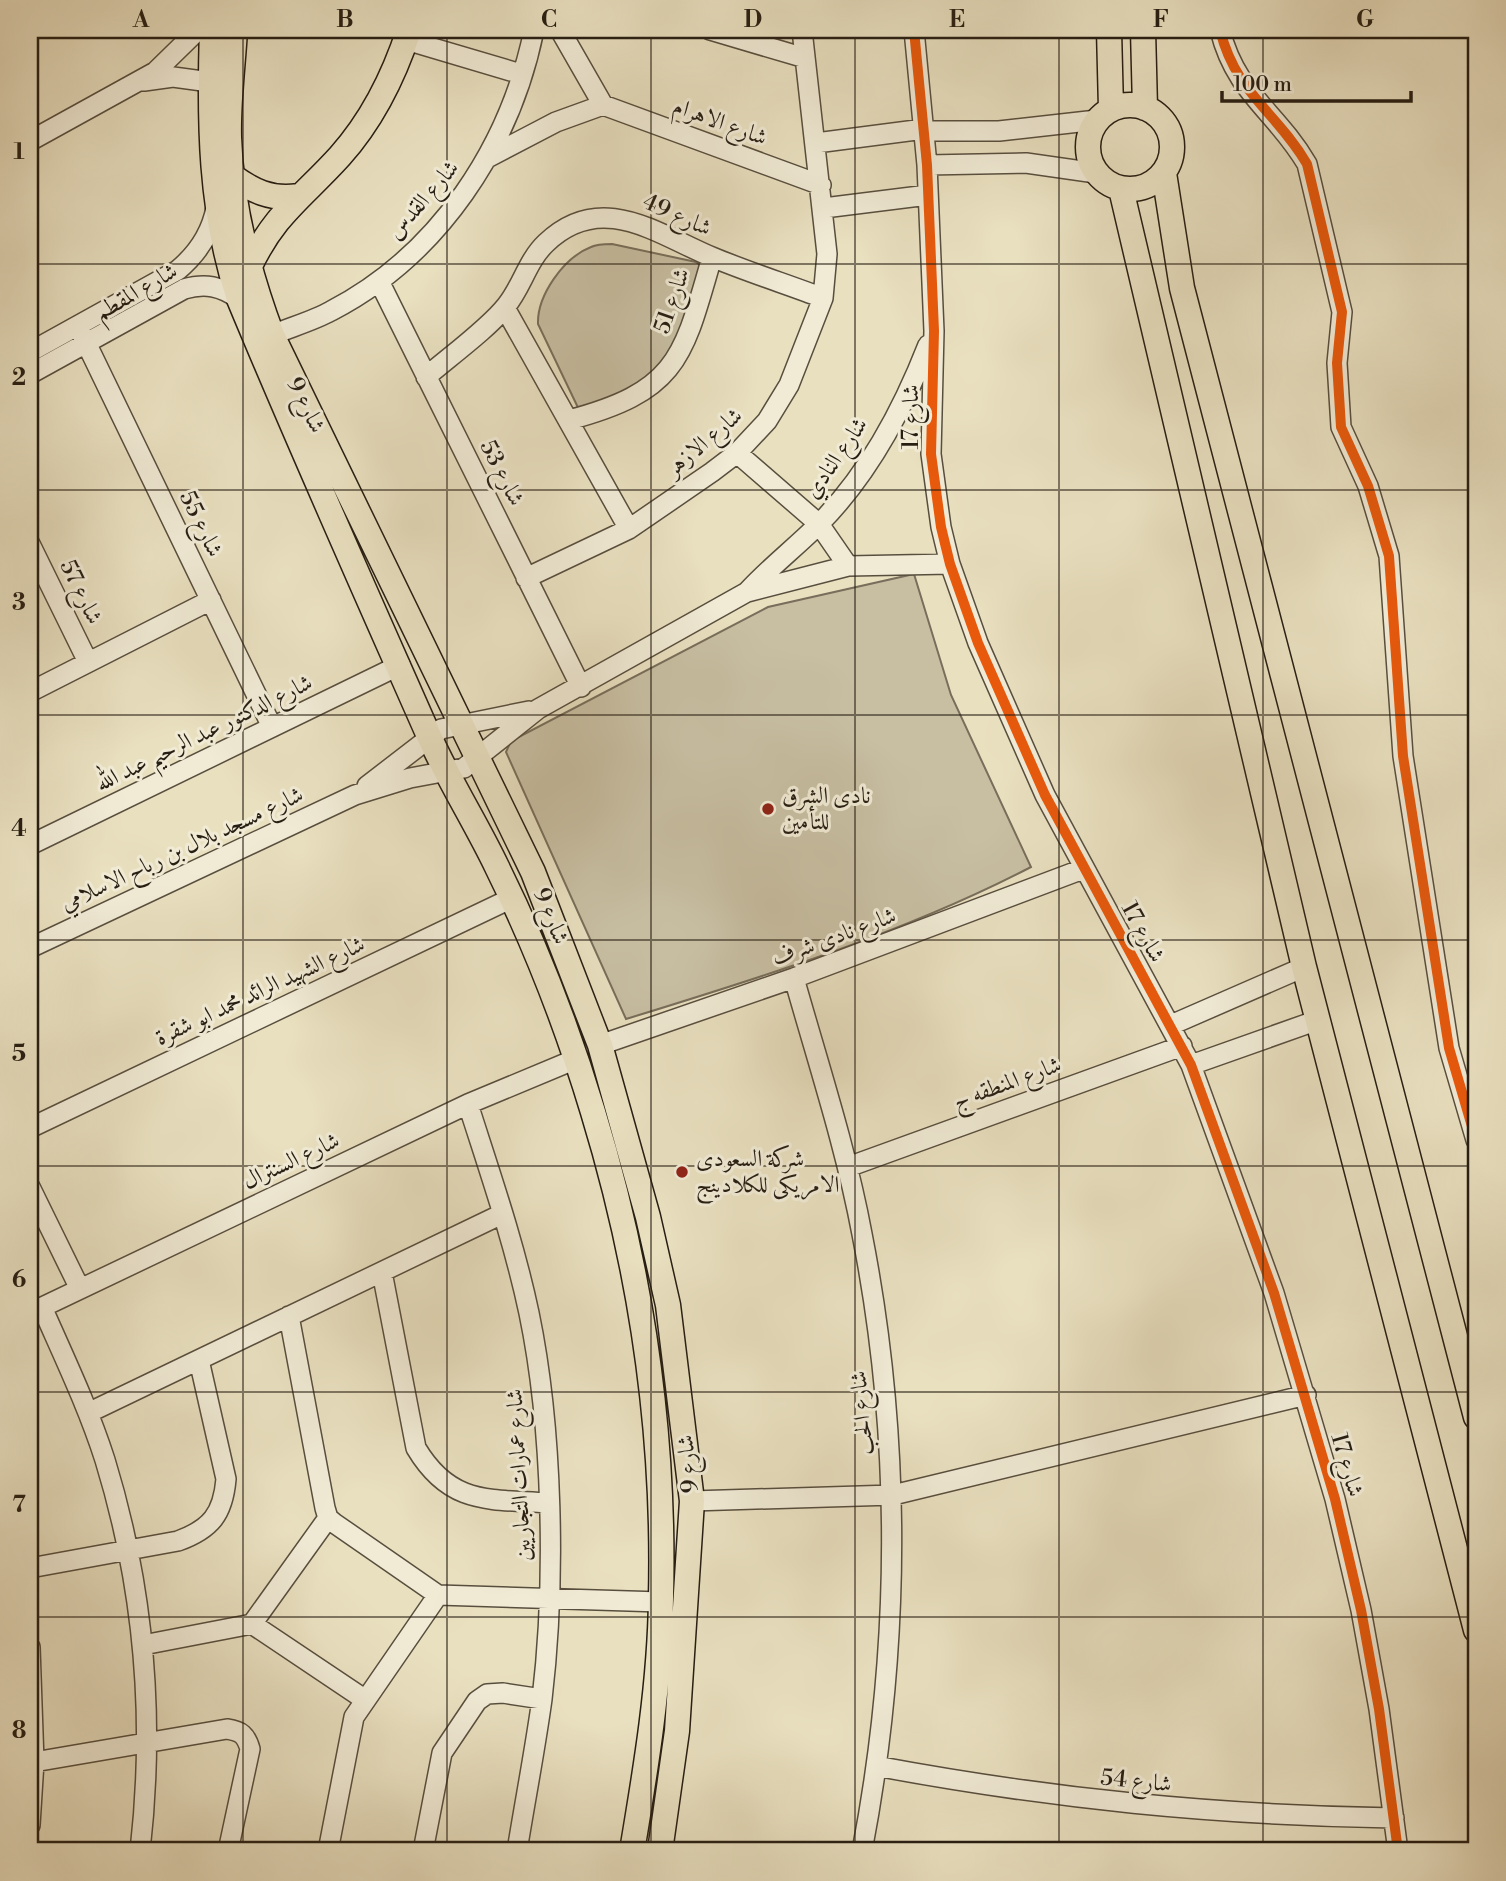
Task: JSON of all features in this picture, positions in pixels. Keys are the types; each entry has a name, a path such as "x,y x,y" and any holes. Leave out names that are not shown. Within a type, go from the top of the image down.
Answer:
{"main road":[{"name":"شارع 9","path":"212,30 210,82 216,208 239,299 430,739 512,898 576,1059 612,1182 645,1343 660,1471 661,1602 651,1731 632,1851"},
{"name":"شارع 9","path":"235,30 229,133 231,175 249,268 272,335 533,872 600,1045 626,1129 667,1305 692,1501 677,1731 660,1851"},
{"path":"1104,114 1128,105 1145,108 1160,117 1172,140 1171,157 1164,173 1145,187 1121,189 1107,183 1096,173 1087,146 1104,114 1109,30"},
{"path":"1143,30 1145,108"},
{"path":"249,268 270,229 359,132 389,82 408,35"},
{"path":"1164,173 1182,288 1476,1417"},
{"path":"231,175 256,192 269,196 298,196"},
{"path":"1121,189 1304,967 1476,1630"},
{"path":"500,873 515,865 533,872"}],"street":[{"path":"30,141 136,83 172,58 198,30"},
{"name":"شارع القدس","path":"272,335 329,313 379,281 414,251 446,218 489,157 521,74 534,30"},
{"path":"489,157 556,121 603,105 560,30"},
{"path":"710,30 805,58"},
{"name":"شارع الازهر","path":"526,578 629,529 687,491 737,453 767,421 789,385 823,298 827,254 824,208 802,30"},
{"name":"شارع 17","path":"914,30 925,130 934,331 931,454 941,527 950,564 978,643 1010,720 1083,869 1171,1024 1191,1065 1274,1293 1335,1499 1361,1611 1380,1709 1398,1851"},
{"path":"1220,30 1226,52 1242,84 1294,143 1307,164 1342,312 1337,363 1339,415 1380,519 1389,556 1398,716 1405,769 1449,1048 1476,1140"},
{"path":"408,35 521,74"},
{"path":"136,83 173,77 210,82"},
{"name":"شارع الاهرام","path":"603,105 821,185"},
{"path":"816,143 925,130 999,131 1104,114"},
{"path":"927,165 1026,163 1096,173"},
{"path":"824,208 928,195"},
{"name":"شارع المقطم","path":"30,374 82,334 189,261 207,236 216,208"},
{"name":"شارع 49","path":"426,377 505,308 531,262 546,243 565,229 588,220 612,218 636,221 712,257 823,298"},
{"name":"شارع 51","path":"569,420 630,400 662,376 685,344 712,257"},
{"name":"شارع 53","path":"379,281 581,687"},
{"name":"شارع المقطم","path":"30,352 82,334 195,286 219,287 239,299"},
{"path":"505,308 629,529"},
{"name":"شارع النادي","path":"447,771 464,768 538,709 747,592 819,524 857,478 909,392 934,331"},
{"name":"شارع 55","path":"82,334 272,727"},
{"path":"737,453 819,524 848,566"},
{"name":"شارع 57","path":"30,544 88,662"},
{"name":"شارع النادي","path":"747,592 848,566 950,564"},
{"path":"30,692 211,600"},
{"name":"شارع الدكتور عبد الرحيم عبد الله","path":"30,845 400,665"},
{"name":"شارع النادي","path":"430,739 448,726 538,709"},
{"name":"شارع مسجد بلال بن رباح الاسلامي","path":"355,795 430,739"},
{"name":"شارع مسجد بلال بن رباح الاسلامي","path":"30,948 355,795 410,778 447,771"},
{"name":"شارع نادى شرف","path":"600,1045 794,978 1083,869"},
{"name":"شارع الشهيد الرائد محمد ابو شقرة","path":"30,1128 512,898"},
{"path":"1171,1024 1304,967"},
{"name":"شارع الحب","path":"794,978 848,1167 874,1303 893,1495 887,1663 876,1766 862,1851"},
{"path":"1191,1065 1318,1020"},
{"name":"شارع المنطقه ج","path":"848,1167 1182,1045"},
{"name":"شارع السنترال","path":"36,1310 468,1104 576,1059"},
{"name":"شارع عمارات التجاريين","path":"468,1104 518,1265 535,1350 547,1503 550,1599 542,1699 517,1851"},
{"path":"30,1187 80,1289"},
{"path":"88,1413 502,1214"},
{"path":"383,1272 416,1448 426,1465 448,1485 475,1498 547,1503"},
{"path":"36,1310 88,1413 128,1549 143,1645 147,1742 140,1851"},
{"path":"289,1317 328,1518 439,1595 661,1602"},
{"path":"30,1568 178,1541 199,1534 215,1519 225,1498 226,1479 199,1360"},
{"path":"692,1501 893,1495 1306,1395"},
{"path":"143,1645 252,1624 328,1518"},
{"path":"328,1851 354,1717 439,1595"},
{"path":"252,1624 364,1699"},
{"path":"30,1647 34,1762 30,1825"},
{"path":"423,1851 442,1753 477,1701 487,1694 503,1692 542,1699"},
{"path":"34,1762 227,1729 239,1731 247,1738 250,1749 228,1851"},
{"name":"شارع 54","path":"876,1766 988,1786 1164,1808 1277,1816 1394,1818"}],"shaded area":[{"path":"612,244 696,262 705,269 681,360 582,416 538,324 539,313 547,290 571,260 593,246"},
{"name":"نادى الشرق للتأمين","path":"914,574 951,695 1031,867 983,891 883,933 781,970 626,1019 506,752 511,741 768,607"}],"cycle path":[{"path":"914,30 927,165 934,331 931,454 941,527 950,564 978,643 1045,795 1191,1065 1274,1293 1335,1499 1361,1610 1379,1709 1398,1851"},
{"path":"1220,30 1227,52 1246,87 1283,130 1307,164 1342,312 1337,363 1341,427 1368,486 1389,556 1403,756 1449,1048 1476,1140"}],"place":[{"name":"نادى الشرق للتأمين","path":"768,809"},
{"name":"شركة السعودى الامريكى للكلادينج","path":"682,1172"}]}
